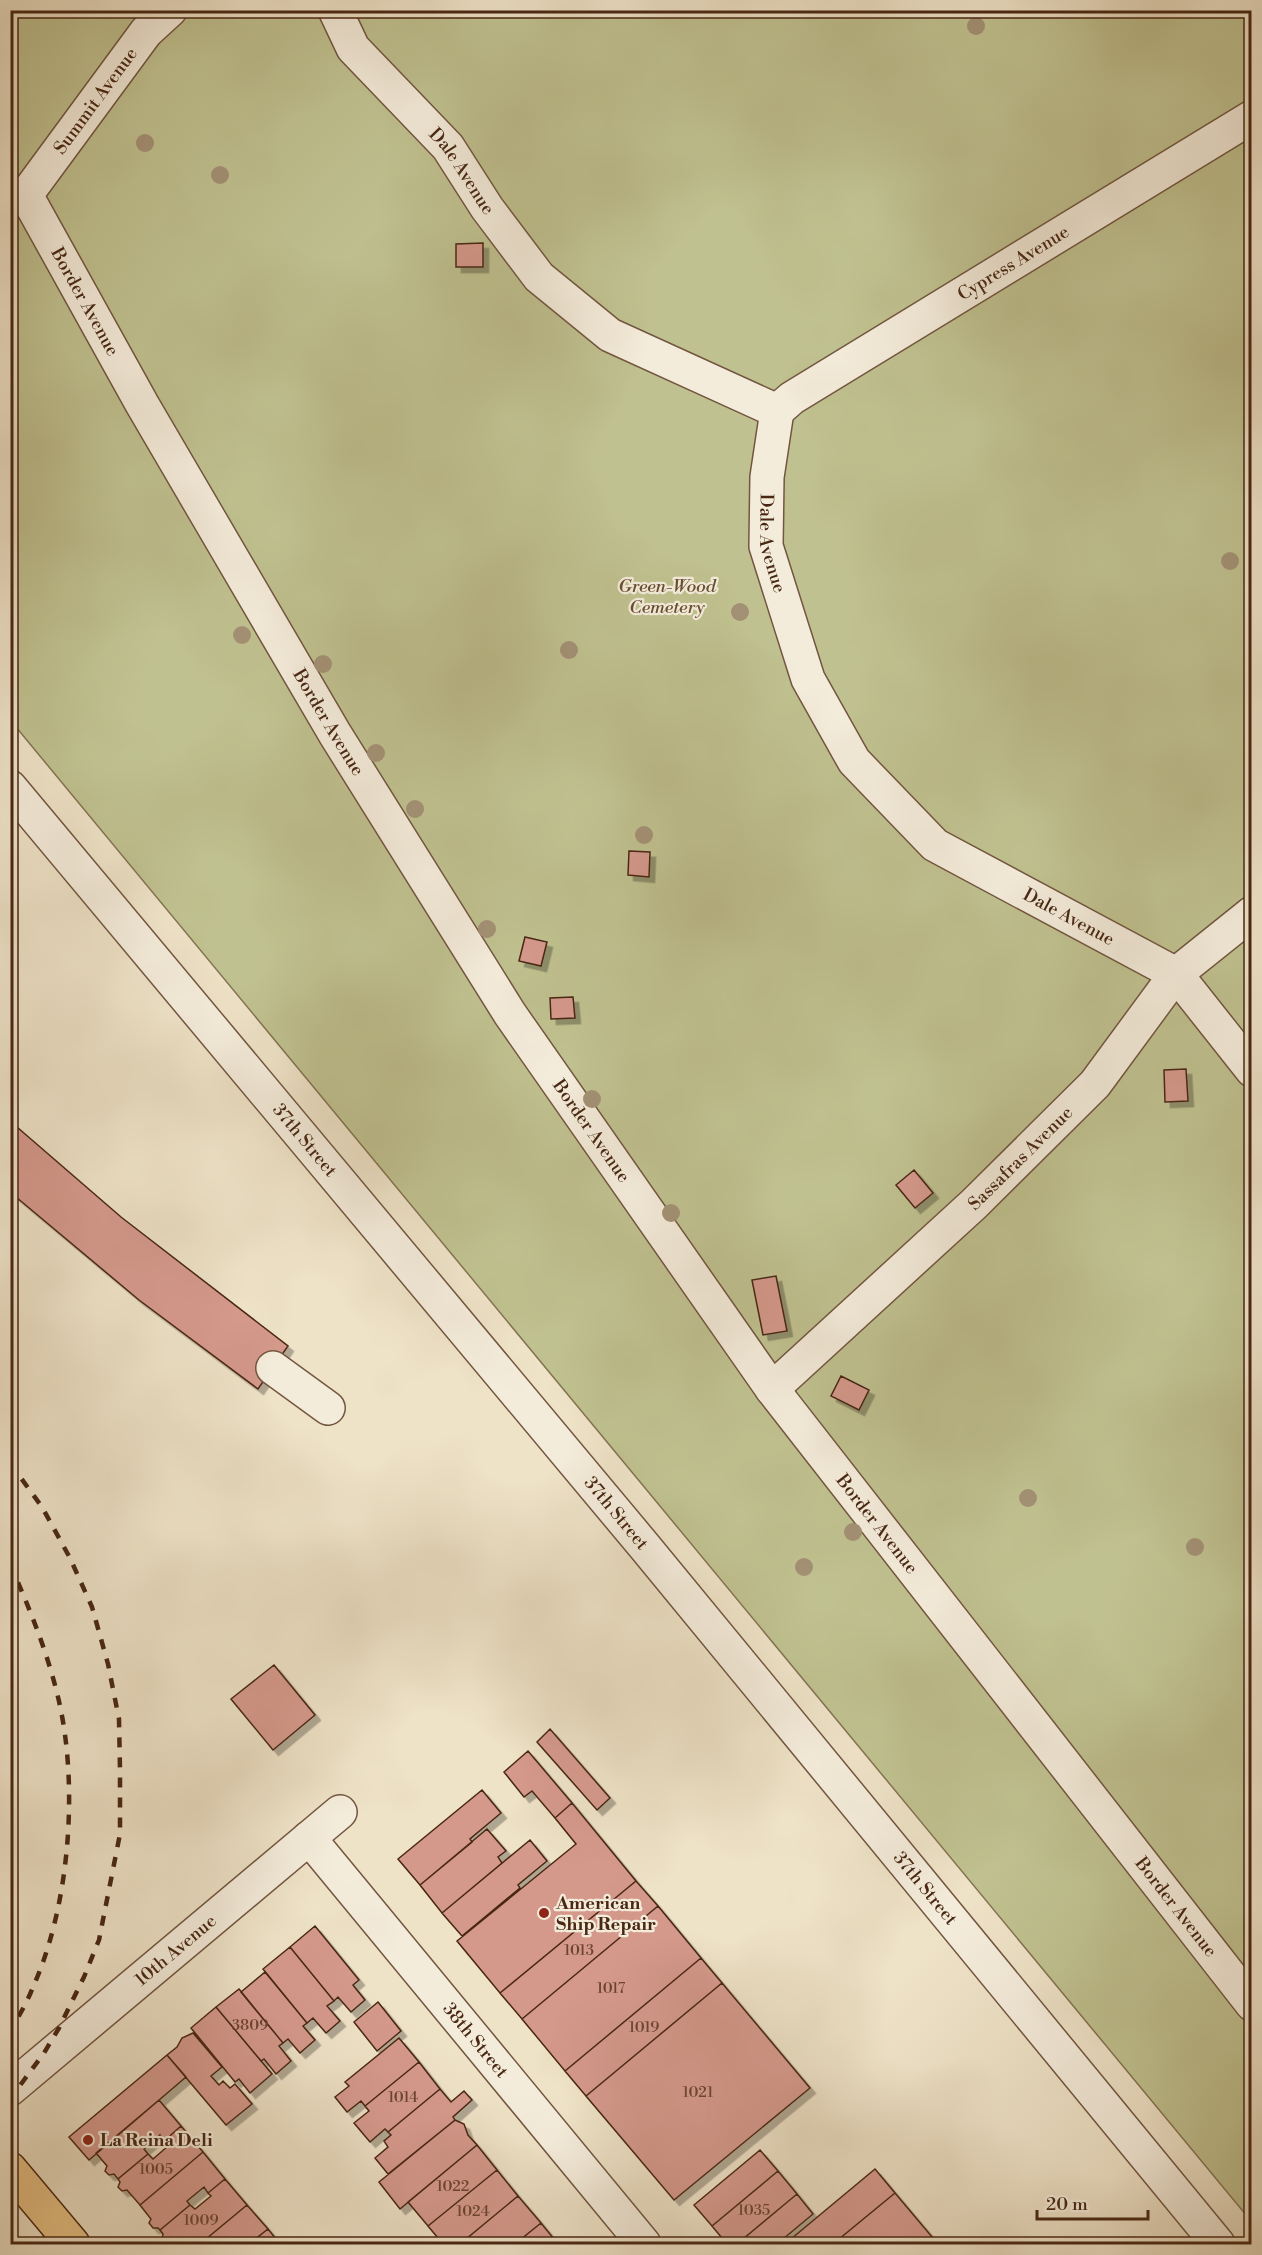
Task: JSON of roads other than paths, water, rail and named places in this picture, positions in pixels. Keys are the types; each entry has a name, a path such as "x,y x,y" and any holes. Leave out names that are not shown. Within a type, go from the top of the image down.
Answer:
{"main road":[{"path":"10,2169 73,2244"}],"street":[{"name":"Summit Avenue","path":"18,196 146,32 170,10"},
{"name":"Dale Avenue","path":"335,10 353,48 448,147 487,208 539,277 610,335 777,411 767,477 766,546 808,679 854,761 935,845 1176,974 1251,1070"},
{"name":"Cypress Avenue","path":"777,411 792,398 1251,117"},
{"name":"Border Avenue","path":"18,196 334,734 510,1014 771,1389 1251,2004"},
{"name":"37th Street","path":"10,787 645,1547 1218,2244"},
{"name":"Sassafras Avenue","path":"771,1389 974,1204 1095,1084 1176,974 1251,913"},
{"path":"273,1368 328,1408"},
{"name":"10th Avenue","path":"10,2090 340,1812"},
{"name":"38th Street","path":"309,1838 644,2244"}],"railway":[{"path":"10,1463 42,1507 70,1558 92,1607 108,1664 119,1719 120,1769 120,1834 99,1940 59,2028 44,2053 10,2099"},
{"path":"10,1564 37,1629 58,1697 68,1767 69,1805 63,1882 46,1955 31,1993 10,2032"},
{"path":"10,1747 14,1816 10,1848"}],"place":[{"name":"American Ship Repair","path":"544,1913"},
{"name":"La Reina Deli","path":"88,2140"}],"park label":[{"name":"Green-Wood Cemetery","path":"667,596"}]}
